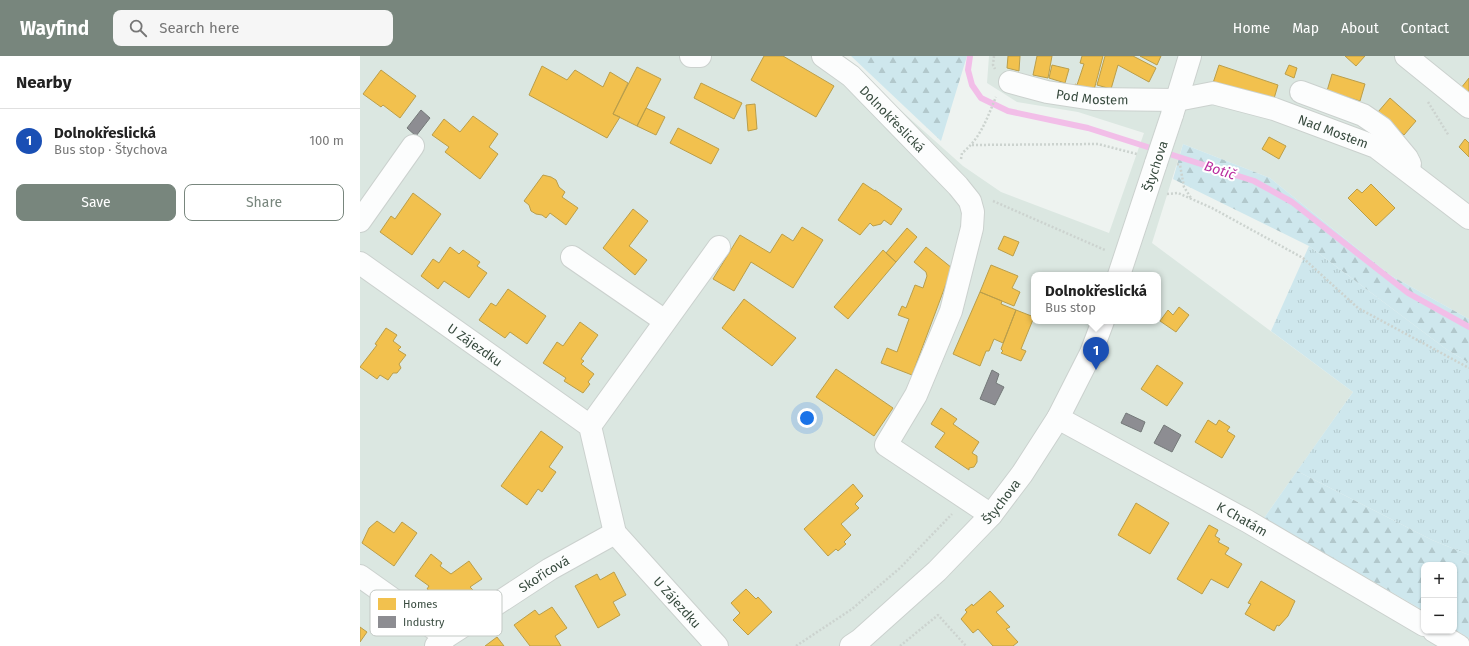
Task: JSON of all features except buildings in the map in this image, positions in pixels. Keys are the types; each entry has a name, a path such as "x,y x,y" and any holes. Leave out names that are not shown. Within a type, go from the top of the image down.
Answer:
{"street":[{"path":"691,56 700,56"},
{"name":"Dolnokřeslická","path":"823,56 851,76 958,186 970,201 973,212 972,228 951,311 916,395 886,445 991,515"},
{"name":"Štychova","path":"1120,272 1190,56"},
{"path":"1406,56 1469,107"},
{"name":"Pod Mostem","path":"1004,88 1174,107"},
{"path":"1301,92 1363,115 1382,128 1407,158 1417,180"},
{"name":"Nad Mostem","path":"1174,107 1213,93 1274,109 1376,147 1417,180 1469,218"},
{"path":"360,221 413,146"},
{"path":"590,426 719,247"},
{"path":"572,257 665,321"},
{"name":"U Zájezdku","path":"360,263 590,426 616,533 717,646"},
{"name":"Štychova","path":"851,646 860,640 937,571 991,515 1022,474 1058,418 1091,354 1102,324"},
{"name":"K Chatám","path":"1058,418 1248,521 1421,623"},
{"name":"Skořicová","path":"502,601 550,569 616,533"},
{"path":"360,576 377,590"},
{"path":"1439,634 1459,646"},
{"name":"Skořicová","path":"441,642 450,636"}],"path":[{"path":"1004,88 988,115 979,135 972,145 962,153 958,186 1107,251"},
{"path":"972,145 1098,144 1157,161 1180,165 1184,187 1191,199"},
{"path":"1163,194 1178,193 1212,208 1303,258 1358,308 1469,368"},
{"path":"796,646 852,609 900,568 956,509"},
{"path":"900,646 938,614 966,646"}],"shaded area":[{"path":"360,56 840,56 963,166 1001,192 1109,233 1144,133 1078,112 1017,102 987,83 989,56 1469,56 1469,319 1390,275 1270,178 1183,144 1152,243 1353,392 1264,518 1421,609 1421,634 1457,634 1457,631 1469,638 1469,646 360,646"}],"green space":[{"path":"851,56 967,56 941,141"},
{"path":"1183,144 1270,178 1390,275 1469,319 1469,363 1446,349 1309,246 1173,179"},
{"path":"1309,246 1446,349 1469,363 1469,555 1432,540 1297,471 1353,392 1271,331"},
{"path":"1297,471 1432,540 1469,555 1469,638 1457,631 1457,562 1421,562 1421,609 1264,518"}],"waterway":[{"name":"Botič","path":"970,56 968,70 972,85 981,98 1008,111 1088,128 1254,181 1292,202 1408,293 1469,327"}],"place":[{"name":"Dolnokřeslická","path":"1096,370"}]}
